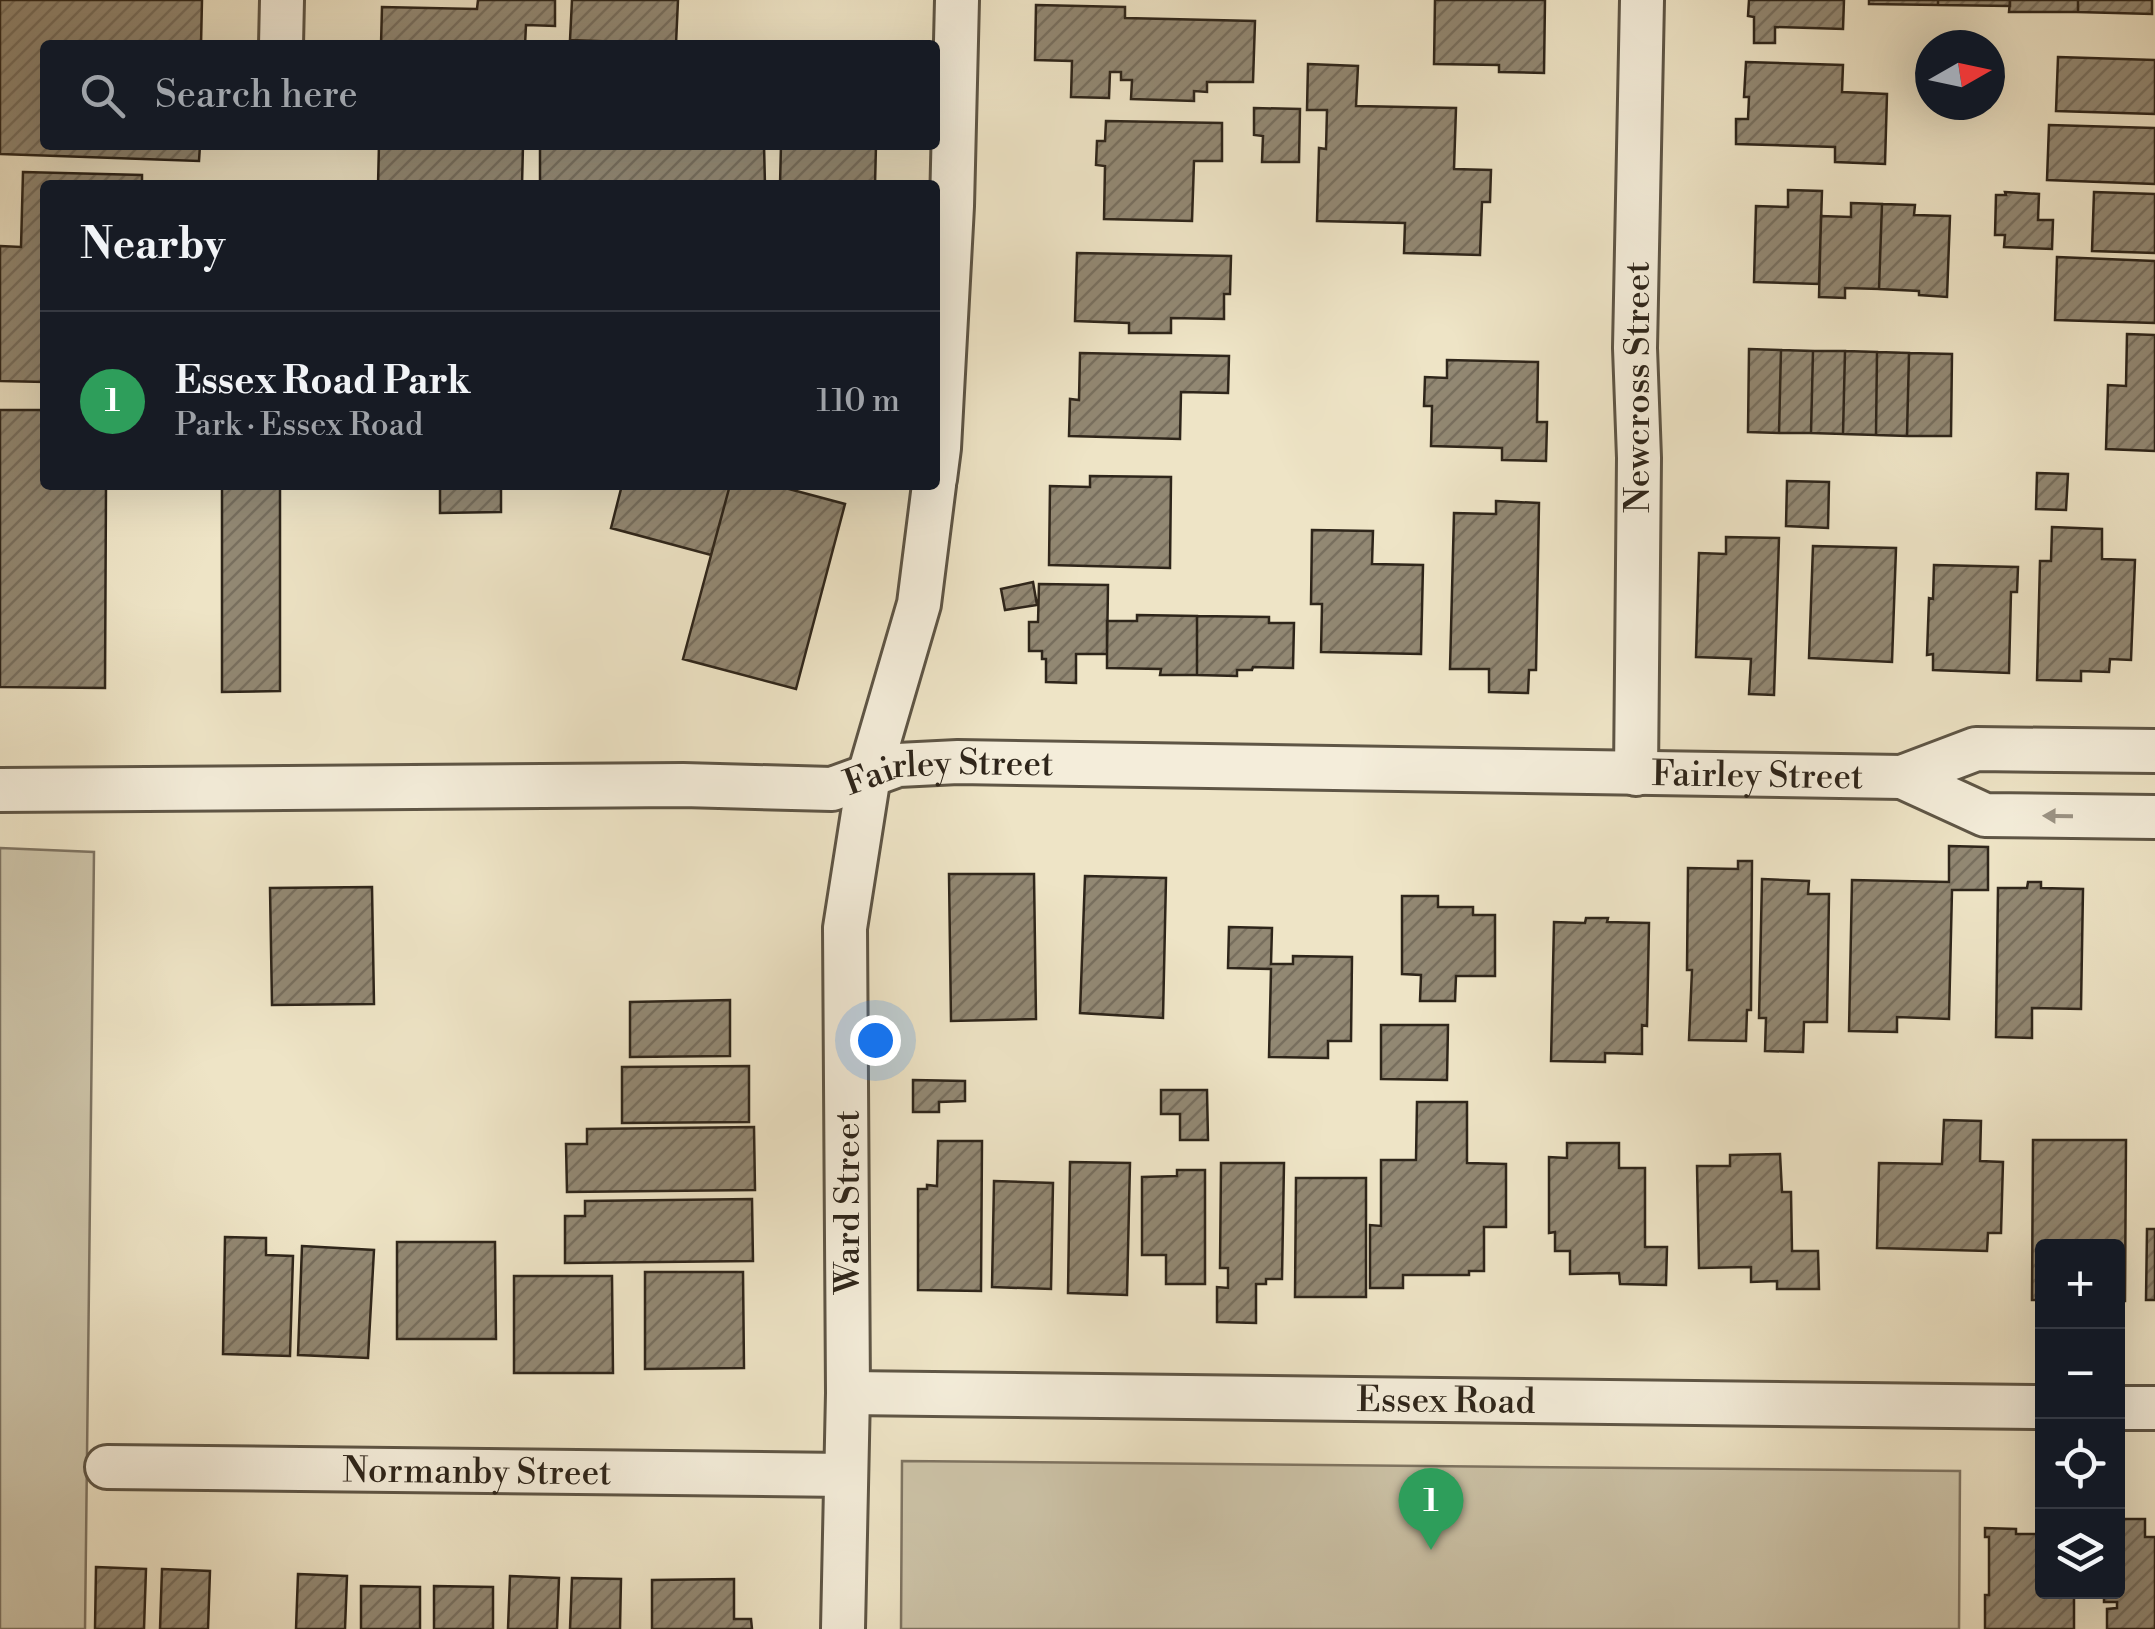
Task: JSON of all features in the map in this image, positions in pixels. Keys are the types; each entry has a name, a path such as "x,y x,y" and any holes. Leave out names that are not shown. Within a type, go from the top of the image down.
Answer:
{"street":[{"path":"281,40 282,0"},
{"name":"Ward Street","path":"940,427 952,206 957,0"},
{"name":"Newcross Street","path":"1636,774 1635,348 1642,0"},
{"name":"Ward Street","path":"843,1629 848,1393 845,928 869,774 919,604 934,490"},
{"name":"Fairley Street","path":"0,790 683,785 832,788 898,765 958,762 1902,777 1976,748 2155,751"},
{"name":"Fairley Street","path":"1902,777 1985,814 2155,818"},
{"name":"Essex Road","path":"848,1393 2035,1407"},
{"path":"2125,1408 2155,1408"},
{"name":"Normanby Street","path":"106,1466 846,1476"}],"shaded area":[{"path":"0,848 94,852 85,1629 0,1629"},
{"path":"902,1461 1960,1471 1959,1629 901,1629"}],"building":[{"path":"0,0 202,0 201,40 40,40 40,150 200,150 199,161 0,154"},
{"path":"478,0 555,0 555,26 526,25 525,40 381,40 382,7 477,9"},
{"path":"572,0 678,0 676,40 570,40"},
{"path":"1435,0 1545,0 1544,73 1499,72 1499,65 1434,64"},
{"path":"1749,0 1844,0 1843,29 1775,27 1775,43 1754,43 1754,17 1748,16"},
{"path":"1869,0 1938,0 1938,5 1869,4"},
{"path":"1938,0 2010,0 2010,6 1938,5"},
{"path":"2010,0 2078,0 2078,12 2009,12"},
{"path":"2078,0 2152,0 2152,14 2078,12"},
{"path":"1036,5 1125,7 1125,18 1255,21 1253,82 1207,82 1207,92 1194,91 1194,101 1131,99 1132,80 1121,80 1121,72 1110,72 1109,98 1071,97 1072,61 1035,60"},
{"path":"2058,57 2155,60 2155,114 2056,111"},
{"path":"1746,62 1843,65 1842,92 1887,94 1885,164 1835,162 1835,147 1736,144 1736,119 1748,119 1749,97 1744,97"},
{"path":"1308,64 1358,66 1356,106 1456,108 1454,169 1491,170 1490,202 1482,202 1480,255 1404,253 1405,223 1317,221 1319,148 1326,149 1327,110 1307,110"},
{"path":"1254,108 1300,109 1299,162 1262,162 1263,136 1254,135"},
{"path":"1106,121 1222,123 1222,161 1194,161 1192,221 1104,219 1105,166 1096,165 1097,141 1105,141"},
{"path":"2049,125 2155,128 2155,184 2047,180"},
{"path":"379,150 523,150 522,180 378,180"},
{"path":"540,150 764,150 765,180 540,180"},
{"path":"781,150 876,150 875,180 780,180"},
{"path":"23,172 142,175 142,180 40,180 40,382 0,381 0,246 21,247"},
{"path":"1788,190 1822,191 1819,284 1754,282 1756,206 1788,207"},
{"path":"2005,192 2039,194 2038,220 2053,220 2052,249 2004,247 2005,235 1995,235 1996,195 2006,195"},
{"path":"2094,192 2155,194 2155,253 2092,251"},
{"path":"1851,203 1882,204 1879,289 1845,288 1845,298 1819,297 1821,216 1851,217"},
{"path":"1882,204 1915,205 1914,215 1950,216 1947,297 1879,289"},
{"path":"1077,253 1231,256 1230,294 1224,294 1224,319 1171,318 1171,333 1129,333 1129,323 1075,321"},
{"path":"2057,257 2155,261 2155,323 2055,320"},
{"path":"2127,334 2155,335 2155,451 2106,449 2108,385 2126,386"},
{"path":"1749,349 1781,350 1779,433 1748,432"},
{"path":"1781,350 1813,351 1811,433 1779,433"},
{"path":"1813,351 1845,351 1843,434 1811,433"},
{"path":"1845,351 1877,352 1876,435 1843,434"},
{"path":"1877,352 1909,353 1907,436 1876,435"},
{"path":"1080,353 1229,356 1228,393 1181,392 1180,439 1069,436 1070,399 1079,400"},
{"path":"1909,353 1952,354 1951,436 1907,436"},
{"path":"1447,360 1538,362 1537,422 1547,422 1546,461 1502,460 1502,448 1431,446 1432,406 1424,406 1425,377 1447,378"},
{"path":"0,410 40,410 40,490 106,490 105,688 0,687"},
{"path":"2037,473 2068,474 2066,510 2036,509"},
{"path":"1090,476 1171,477 1170,568 1049,565 1050,486 1090,487"},
{"path":"1787,481 1829,482 1828,528 1786,526"},
{"path":"222,490 280,490 280,691 222,692"},
{"path":"440,490 501,490 501,512 440,513"},
{"path":"621,490 729,490 711,555 611,528"},
{"path":"729,490 793,490 845,504 796,689 683,659"},
{"path":"1496,501 1539,503 1536,670 1529,670 1528,693 1489,692 1489,669 1450,669 1454,513 1496,514"},
{"path":"2052,527 2102,529 2102,559 2135,560 2131,660 2110,659 2109,672 2081,671 2081,681 2037,680 2040,561 2051,561"},
{"path":"1312,530 1373,531 1372,564 1423,565 1421,654 1321,652 1322,604 1311,604"},
{"path":"1726,537 1779,538 1774,695 1749,694 1751,659 1696,657 1699,553 1726,554"},
{"path":"1813,546 1896,548 1892,662 1809,658"},
{"path":"1934,565 2018,567 2017,592 2011,592 2009,673 1933,670 1933,654 1927,655"},
{"path":"1033,582 1037,605 1005,610 1001,589"},
{"path":"1039,584 1108,585 1107,654 1076,654 1076,683 1046,682 1042,651 1029,651 1029,622 1038,622"},
{"path":"1137,615 1197,616 1197,675 1160,675 1161,669 1107,668 1107,621 1137,621"},
{"path":"1197,616 1269,617 1269,623 1294,623 1293,668 1253,667 1237,670 1237,676 1197,675"},
{"path":"1949,846 1988,847 1988,890 1952,890 1949,1019 1897,1017 1897,1032 1849,1031 1852,880 1949,882"},
{"path":"1738,861 1752,861 1751,1010 1747,1010 1746,1041 1689,1040 1692,970 1687,970 1688,868 1738,869"},
{"path":"949,874 1034,874 1036,1019 951,1021"},
{"path":"1085,876 1166,878 1163,1018 1080,1013"},
{"path":"1762,879 1809,881 1808,894 1829,894 1827,1022 1804,1022 1803,1052 1765,1051 1766,1018 1759,1018"},
{"path":"2028,882 2041,882 2041,888 2083,889 2081,1009 2032,1008 2032,1038 1996,1037 1998,888 2027,888"},
{"path":"372,887 374,1004 272,1005 270,888"},
{"path":"1402,896 1438,896 1438,907 1473,907 1473,915 1495,915 1495,976 1456,976 1455,1001 1420,1001 1421,975 1402,974"},
{"path":"1586,918 1649,923 1647,1026 1642,1025 1642,1054 1605,1053 1605,1062 1551,1061 1554,922 1585,923"},
{"path":"1229,927 1272,928 1271,964 1293,964 1293,956 1352,957 1351,1041 1328,1041 1328,1058 1269,1057 1271,969 1228,968"},
{"path":"730,1000 730,1056 630,1057 630,1002"},
{"path":"1381,1025 1448,1025 1447,1080 1381,1079"},
{"path":"749,1066 749,1122 622,1123 622,1067"},
{"path":"913,1080 965,1081 965,1101 939,1102 939,1112 913,1112"},
{"path":"1161,1090 1207,1090 1208,1140 1180,1140 1180,1114 1161,1114"},
{"path":"1417,1102 1467,1102 1467,1163 1506,1164 1506,1227 1484,1227 1484,1271 1469,1271 1469,1275 1403,1275 1403,1288 1370,1288 1370,1225 1381,1226 1381,1160 1416,1160"},
{"path":"1944,1120 1981,1121 1980,1161 2003,1162 2001,1233 1988,1233 1987,1251 1877,1248 1879,1163 1942,1164"},
{"path":"754,1127 755,1190 567,1192 566,1144 587,1144 587,1129"},
{"path":"2033,1140 2126,1140 2125,1301 2125,1239 2035,1239 2032,1300"},
{"path":"938,1141 982,1141 981,1291 918,1290 918,1189 937,1186"},
{"path":"1567,1143 1619,1143 1619,1168 1645,1168 1645,1247 1667,1247 1666,1285 1620,1284 1619,1273 1570,1274 1570,1251 1555,1251 1555,1232 1549,1233 1549,1157 1567,1158"},
{"path":"1780,1154 1782,1192 1791,1192 1792,1251 1818,1251 1819,1289 1777,1289 1777,1281 1751,1282 1751,1267 1699,1268 1697,1166 1730,1166 1730,1155"},
{"path":"1070,1162 1130,1163 1127,1295 1068,1293"},
{"path":"1221,1163 1284,1163 1282,1279 1266,1279 1266,1284 1256,1284 1256,1323 1217,1322 1217,1287 1228,1288 1228,1268 1220,1268"},
{"path":"1177,1170 1205,1170 1205,1284 1166,1284 1166,1255 1142,1255 1142,1177 1177,1176"},
{"path":"1296,1178 1366,1178 1366,1297 1295,1297"},
{"path":"994,1181 1053,1183 1051,1289 992,1287"},
{"path":"752,1199 753,1261 565,1263 565,1216 585,1216 585,1201"},
{"path":"2147,1229 2155,1229 2155,1300 2146,1300"},
{"path":"225,1237 266,1238 266,1255 293,1256 290,1356 223,1354"},
{"path":"397,1242 495,1242 496,1339 397,1339"},
{"path":"302,1246 374,1250 368,1358 298,1355"},
{"path":"645,1272 743,1272 744,1368 645,1369"},
{"path":"514,1276 612,1276 613,1373 514,1373"},
{"path":"2125,1519 2145,1519 2145,1537 2155,1537 2155,1629 2107,1629 2107,1609 2117,1608 2117,1602 2104,1602 2125,1599"},
{"path":"1985,1528 2016,1529 2016,1534 2035,1534 2035,1599 2074,1599 2074,1629 1985,1629 1989,1537 1985,1537"},
{"path":"96,1567 146,1569 144,1629 95,1629"},
{"path":"162,1569 210,1571 208,1629 160,1629"},
{"path":"298,1574 347,1576 345,1629 296,1629"},
{"path":"510,1576 559,1578 557,1629 508,1629"},
{"path":"572,1578 621,1579 620,1629 570,1629"},
{"path":"734,1579 734,1619 751,1619 752,1629 652,1629 652,1580"},
{"path":"361,1586 420,1587 420,1629 361,1629"},
{"path":"434,1586 493,1587 493,1629 434,1629"}],"place":[{"name":"Essex Road Park","path":"1431,1550"}]}
